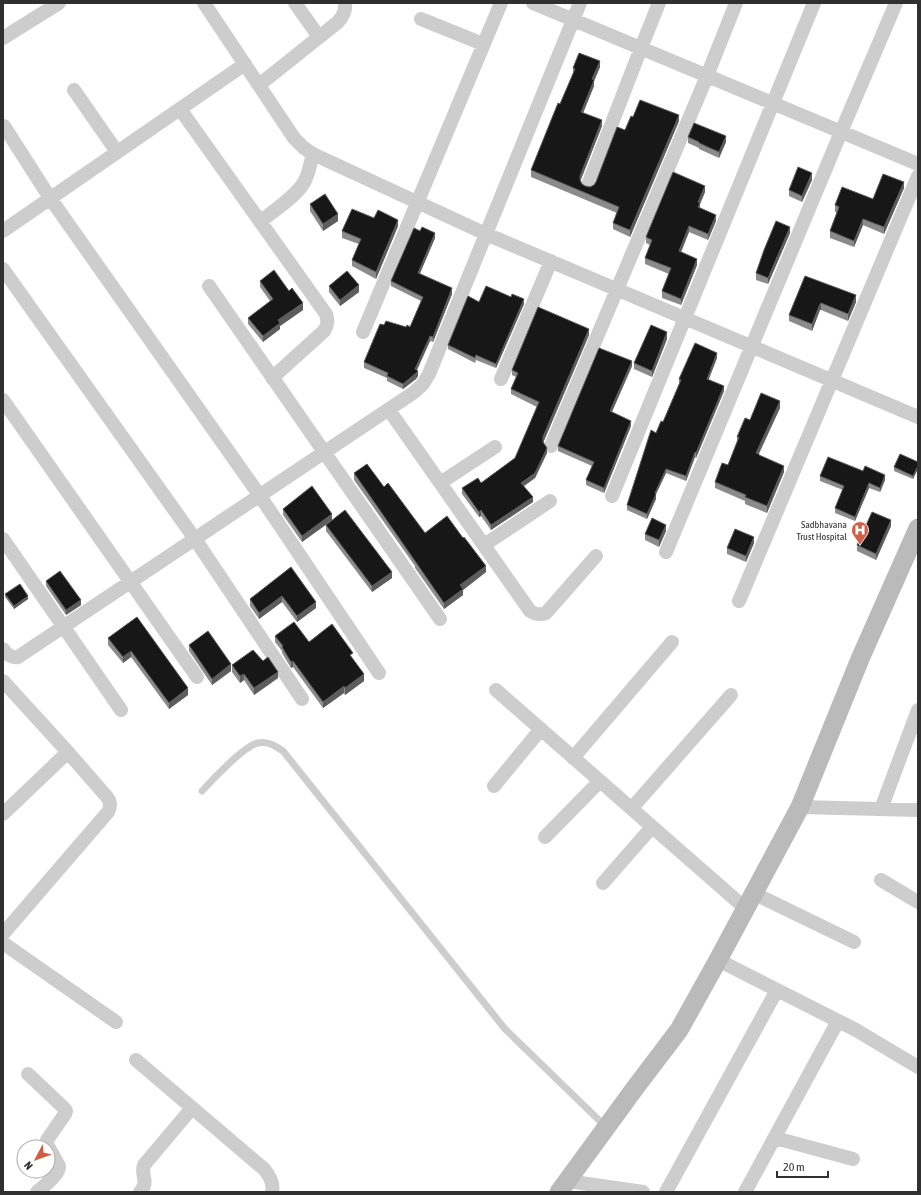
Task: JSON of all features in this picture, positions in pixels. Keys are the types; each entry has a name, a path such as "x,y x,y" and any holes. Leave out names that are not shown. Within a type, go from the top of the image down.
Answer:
{"street":[{"path":"3,38 60,3"},
{"path":"204,3 294,138 304,148 313,154 486,234 918,417"},
{"path":"295,3 319,38"},
{"path":"259,85 338,22 343,17 345,3"},
{"path":"363,332 501,3"},
{"path":"533,3 918,164"},
{"path":"3,649 13,658 18,657 389,410 423,384 429,374 580,3"},
{"path":"588,185 659,3"},
{"path":"551,446 707,76 736,3"},
{"path":"612,496 814,3"},
{"path":"666,552 840,132 896,3"},
{"path":"421,19 484,44"},
{"path":"3,231 245,64"},
{"path":"74,90 117,152"},
{"path":"180,109 326,314 328,319 328,326 324,331 272,378"},
{"path":"4,126 50,198 260,496 379,673"},
{"path":"260,222 297,192 307,176 313,154"},
{"path":"739,601 918,176"},
{"path":"501,380 552,261"},
{"path":"3,269 195,539 302,699"},
{"path":"209,286 440,620"},
{"path":"3,400 197,677"},
{"path":"389,410 530,611 541,615 546,613 596,556"},
{"path":"440,483 495,447"},
{"path":"484,546 550,501"},
{"path":"563,1187 679,1030 718,960 800,806 860,659 914,548 918,528"},
{"path":"3,539 121,710"},
{"path":"573,758 672,642"},
{"path":"3,681 107,797 111,806 108,812 3,934"},
{"path":"496,690 652,827 749,901 854,942"},
{"path":"632,808 731,695"},
{"path":"882,809 918,710"},
{"path":"494,786 541,729"},
{"path":"3,814 68,752"},
{"path":"545,837 600,781"},
{"path":"800,806 918,810"},
{"path":"604,883 652,827"},
{"path":"882,880 918,902"},
{"path":"3,943 116,1022"},
{"path":"718,960 856,1030 918,1067"},
{"path":"666,1192 776,990"},
{"path":"745,1192 838,1021"},
{"path":"136,1060 264,1169 270,1176 273,1184 272,1192"},
{"path":"28,1074 66,1111 47,1140 47,1144 60,1170 37,1192"},
{"path":"140,1192 145,1186 146,1182 143,1171 144,1165 192,1108"},
{"path":"774,1138 853,1159"},
{"path":"563,1187 643,1192"}],"lane":[{"path":"202,790 244,750 257,743 270,743 283,750 504,1029 606,1127"}],"building":[{"path":"579,53 600,61 592,79 594,80 581,112 602,120 580,176 582,184 585,186 590,187 596,182 617,127 625,130 631,116 633,117 640,100 679,115 630,230 613,223 619,207 531,170 558,103 560,104 575,69 573,68"},
{"path":"694,123 726,136 719,152 688,137"},
{"path":"798,167 812,173 802,196 789,190"},
{"path":"673,172 705,186 698,202 700,203 698,207 716,215 708,234 689,226 679,251 697,259 681,299 662,291 671,268 645,258 652,240 646,237"},
{"path":"883,174 904,182 884,227 863,219 854,241 830,231 839,207 835,205 842,187 873,199"},
{"path":"325,194 338,214 323,224 310,204"},
{"path":"352,209 374,218 378,210 398,220 376,272 352,260 361,239 342,231"},
{"path":"776,221 790,227 768,278 756,273"},
{"path":"422,227 435,233 418,273 452,288 433,337 430,336 415,369 418,371 403,384 387,376 388,373 364,362 380,324 384,325 386,321 406,327 407,325 410,327 423,297 391,281 414,228 420,231"},
{"path":"274,270 289,291 292,288 303,303 278,320 280,323 263,336 248,318 273,299 260,281"},
{"path":"347,271 359,285 340,300 329,286"},
{"path":"805,276 856,295 848,314 821,303 812,324 789,315"},
{"path":"486,286 511,297 512,294 524,299 496,364 476,355 475,358 448,345 468,296 479,302"},
{"path":"538,307 589,329 543,437 543,442 547,448 535,473 521,483 533,497 491,525 481,510 479,512 462,488 478,478 481,483 515,458 539,402 511,389 518,373 512,370"},
{"path":"651,325 667,332 652,371 634,363"},
{"path":"695,343 717,353 707,379 724,386 686,476 666,469 647,514 627,505 651,430 656,433 661,421 663,422 681,380 679,379"},
{"path":"599,348 632,361 610,411 631,421 604,488 586,480 594,462 558,446"},
{"path":"761,393 780,401 756,453 784,466 767,506 715,482 722,463 728,465 745,418 750,420"},
{"path":"900,454 918,462 918,466 913,476 894,467"},
{"path":"828,457 863,471 865,466 885,475 880,488 869,483 855,517 835,508 844,486 820,476"},
{"path":"367,464 384,487 388,483 425,533 447,516 486,566 460,585 463,589 444,603 354,473"},
{"path":"312,486 332,514 302,536 283,509"},
{"path":"345,510 392,572 372,586 326,525"},
{"path":"872,512 891,520 876,554 857,545"},
{"path":"652,518 666,525 659,540 645,534"},
{"path":"735,529 754,537 746,556 727,548"},
{"path":"291,567 316,602 297,616 282,596 259,613 250,599"},
{"path":"60,571 81,600 66,610 46,581"},
{"path":"20,584 28,596 14,606 5,594"},
{"path":"137,617 188,688 169,703 131,651 123,657 108,638"},
{"path":"294,622 309,642 332,624 353,653 350,655 364,674 345,688 344,686 323,702 293,661 291,662 282,647 283,646 275,636"},
{"path":"208,631 231,664 212,679 189,645"},
{"path":"253,650 263,661 268,657 278,672 254,688 244,674 240,676 232,665"}],"place":[{"name":"Sadbhavana Trust Hospital","path":"860,545"}]}
